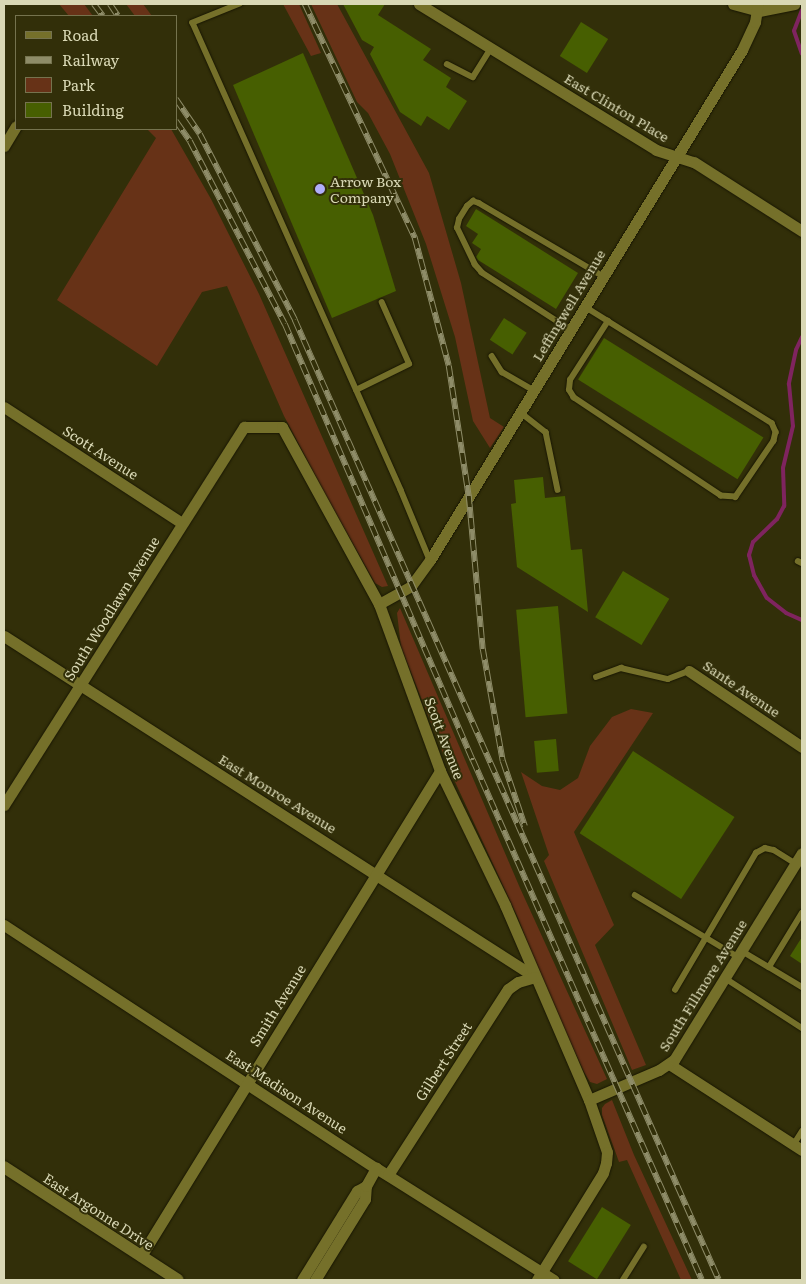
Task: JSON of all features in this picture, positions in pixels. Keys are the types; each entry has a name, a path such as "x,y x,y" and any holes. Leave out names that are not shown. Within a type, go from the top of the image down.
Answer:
{"street":[{"name":"East Clinton Place","path":"419,4 656,150 694,162 802,231"},
{"path":"733,4 758,7 794,4"},
{"name":"Leffingwell Avenue","path":"379,604 411,586 430,560 742,50 758,7"},
{"path":"4,146 15,128"},
{"name":"Scott Avenue","path":"4,407 182,523"},
{"name":"Scott Avenue","path":"244,427 282,427 379,604 440,771 505,905 589,1100"},
{"name":"South Woodlawn Avenue","path":"4,805 244,427"},
{"name":"East Monroe Avenue","path":"4,636 535,977"},
{"name":"Sante Avenue","path":"689,672 802,746"},
{"name":"Smith Avenue","path":"141,1256 440,771"},
{"name":"South Fillmore Avenue","path":"589,1100 669,1064 678,1054 802,853"},
{"name":"East Madison Avenue","path":"4,925 247,1082 539,1276 554,1280"},
{"name":"Gilbert Street","path":"388,1175 508,989 518,982 535,977"},
{"path":"669,1064 798,1147"},
{"path":"539,1276 603,1173 606,1163 606,1152 589,1100"},
{"name":"East Argonne Drive","path":"4,1167 178,1280"},
{"path":"315,1280 365,1199 366,1186 376,1168"},
{"path":"302,1280 357,1191 366,1186"}],"lane":[{"path":"240,4 193,23 402,490 430,560"},
{"path":"447,64 473,77 492,48"},
{"path":"570,330 482,273 475,265 457,228 467,206 473,201 479,203 603,276"},
{"path":"356,390 409,364 382,303"},
{"path":"584,306 772,423 776,432 774,441 736,497 722,496 574,398 569,390 570,380 608,321"},
{"path":"492,356 502,372 533,390"},
{"path":"520,412 546,432 558,490"},
{"path":"596,677 621,668 668,679 689,672"},
{"path":"675,990 756,853 764,848 774,850 796,864"},
{"path":"635,895 706,938 769,967 802,987"},
{"path":"769,967 802,913"},
{"path":"725,978 802,1028"},
{"path":"798,1147 802,1131"},
{"path":"623,1280 644,1247"}],"green space":[{"path":"59,4 84,4 92,15 68,15"},
{"path":"126,4 143,4 151,15 134,15"},
{"path":"283,4 299,4 321,53 311,56"},
{"path":"311,4 337,4 429,173 461,283 490,418 504,427 490,448 473,421 455,337 426,244 390,154 368,113 357,102"},
{"path":"148,130 172,130 211,199 259,294 388,586 382,587 375,583 325,494 284,416 227,286 202,292 157,366 57,300 156,138"},
{"path":"400,608 520,888 607,1079 597,1084 590,1082 584,1072 543,983 518,918 450,771 401,647 397,613"},
{"path":"631,709 653,713 574,832 614,925 595,945 646,1065 632,1070 544,861 549,855 521,772 542,786 560,790 578,778 590,746 612,717"},
{"path":"612,1100 634,1155 692,1280 681,1280 627,1160 619,1162 602,1115 602,1108"}],"building":[{"path":"343,4 385,4 378,15 431,49 423,60 451,78 446,87 467,101 449,130 427,116 421,126 400,112 370,54 374,47 362,40"},
{"path":"581,22 608,39 587,73 560,56"},
{"name":"Arrow Box Company","path":"303,53 373,215 396,291 332,318 233,85"},
{"path":"476,209 578,273 556,309 478,260 476,257 481,249 472,243 478,234 466,226"},
{"path":"504,318 527,333 512,355 490,340"},
{"path":"604,338 763,438 737,479 578,380"},
{"path":"543,477 545,498 565,496 571,550 582,549 588,612 517,567 511,504 516,503 514,480"},
{"path":"623,571 669,599 641,645 595,617"},
{"path":"558,606 567,714 526,717 516,610"},
{"path":"556,739 559,771 537,773 534,741"},
{"path":"633,751 734,817 681,899 580,833"},
{"path":"802,937 802,964 790,956"},
{"path":"602,1207 631,1225 597,1279 568,1261"}],"waterway":[{"path":"802,10 794,31 802,54"},
{"path":"802,337 796,350 789,384 793,426 783,468 784,506 777,519 753,542 749,555 754,575 767,598 786,613 802,620"}],"railway":[{"path":"94,4 102,15"},
{"path":"110,4 117,15"},
{"path":"305,4 415,238 449,366 469,496 483,649 503,761 525,826"},
{"path":"178,102 200,134 295,320 719,1280"},
{"path":"178,124 190,141 285,324 473,760 702,1280"}],"place":[{"name":"Arrow Box Company","path":"320,189"}]}
